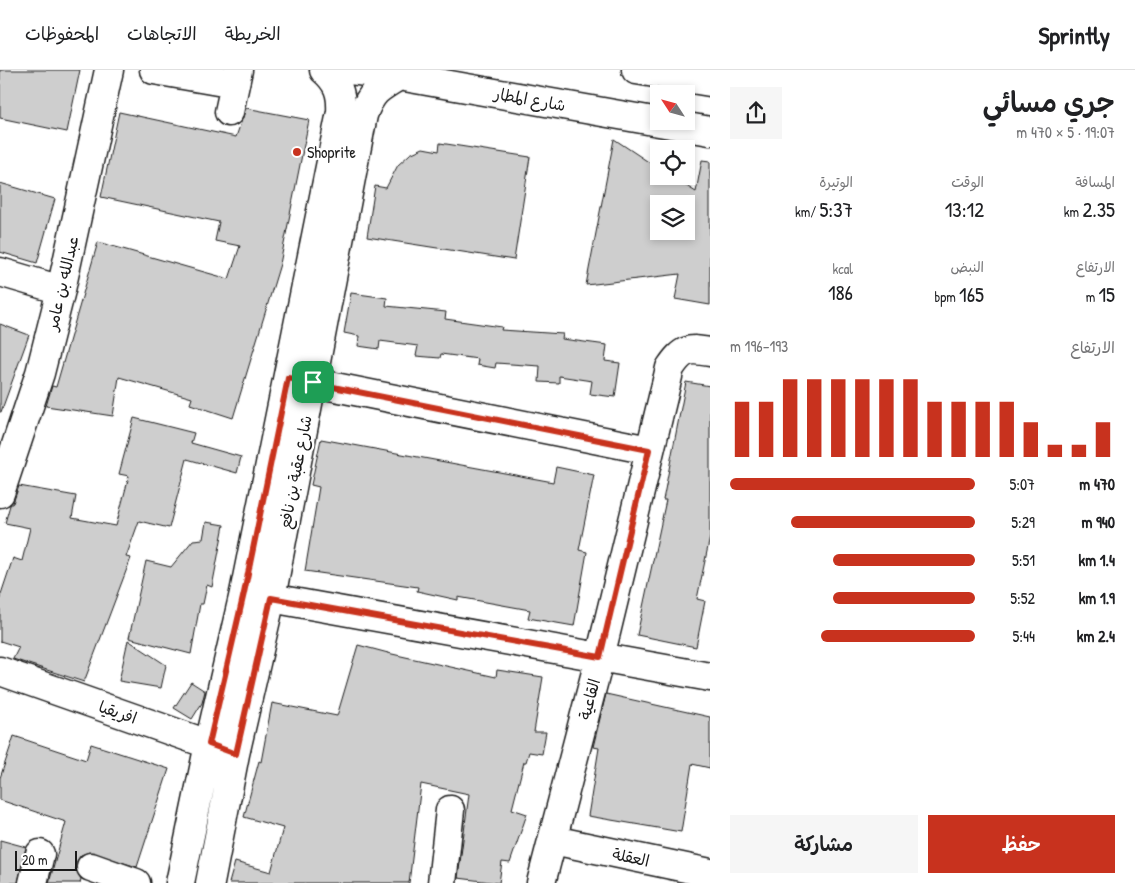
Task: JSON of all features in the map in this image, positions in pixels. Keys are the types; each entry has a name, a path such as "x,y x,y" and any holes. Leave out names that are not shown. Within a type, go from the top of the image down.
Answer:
{"main road":[{"name":"عبدالله بن عامر","path":"0,493 6,457 40,372 62,290 109,70"},
{"path":"154,70 236,77 229,112"},
{"name":"شارع عقبة بن نافع","path":"210,883 236,754 271,598 341,112 342,100 339,88 332,77 324,70"},
{"name":"شارع المطار","path":"350,70 398,76 710,131"},
{"path":"636,70 710,82"},
{"name":"شارع عقبة بن نافع","path":"180,883 209,744 244,593 301,380 362,115 369,98 379,87 398,76"},
{"path":"0,272 62,290"},
{"name":"القاعية","path":"541,883 600,657 670,368 678,355 692,348 710,352"},
{"path":"301,380 649,450"},
{"path":"244,593 710,677"},
{"name":"افريقيا","path":"0,671 236,754"},
{"path":"442,883 450,810"},
{"name":"العقلة","path":"552,840 710,873"},
{"path":"33,883 40,854"},
{"path":"91,867 136,883"}],"building":[{"path":"0,70 80,70 67,132 0,118"},
{"path":"246,108 309,120 280,264 233,418 190,404 192,398 119,377 113,416 46,406 52,386 56,387 98,242 229,279 240,246 215,241 219,222 101,197 119,112 236,137"},
{"path":"614,139 650,163 650,185 685,185 696,192 702,160 710,161 710,305 675,299 680,274 586,285"},
{"path":"440,143 530,157 514,260 367,237 375,186 386,188 398,165 410,154 423,148 439,151"},
{"path":"0,183 55,199 37,263 0,252"},
{"path":"351,293 387,298 386,306 446,312 445,319 502,327 501,330 563,334 562,339 607,345 605,361 620,363 615,397 590,394 592,381 559,376 559,383 539,382 540,366 496,363 495,368 477,365 478,359 441,354 440,358 416,356 418,346 380,341 379,349 358,346 359,336 344,333"},
{"path":"0,324 29,335 1,412 0,412"},
{"path":"686,382 710,386 710,537 697,599 705,601 696,647 637,635 666,500 663,500"},
{"path":"134,418 194,433 191,443 241,457 237,473 187,459 169,528 139,521 126,557 131,558 84,682 13,659 19,647 0,641 0,597 13,558 22,561 30,528 5,523 10,505 13,503 19,486 76,496 72,518 116,526 129,476 119,474"},
{"path":"321,439 553,482 556,467 594,475 579,550 587,552 574,626 528,618 530,610 458,597 458,600 417,591 418,587 305,571 319,487 311,485"},
{"path":"206,522 224,525 212,587 207,585 203,604 200,604 191,654 129,638 146,561 171,567 193,540 203,539"},
{"path":"128,640 166,665 161,688 119,681"},
{"path":"358,645 496,677 497,670 543,677 534,732 546,732 542,754 529,752 526,762 524,762 512,809 527,814 510,863 502,862 499,883 458,878 469,794 421,784 409,883 229,883 235,862 271,872 283,828 244,817 259,761 261,762 272,703 337,716"},
{"path":"191,682 205,691 202,703 192,719 174,708"},
{"path":"606,694 710,717 710,768 692,764 681,832 588,816 599,748 593,747"},
{"path":"14,736 86,760 91,744 169,769 137,867 89,852 81,855 76,862 76,870 81,879 80,883 49,883 66,822 0,800 0,778"},
{"path":"0,840 26,847 18,883 0,883"}],"place":[{"name":"Shoprite","path":"297,152"}],"route":[{"path":"288,378 313,382 649,450 600,657 271,598 236,754 209,744 244,593 288,378"}]}
